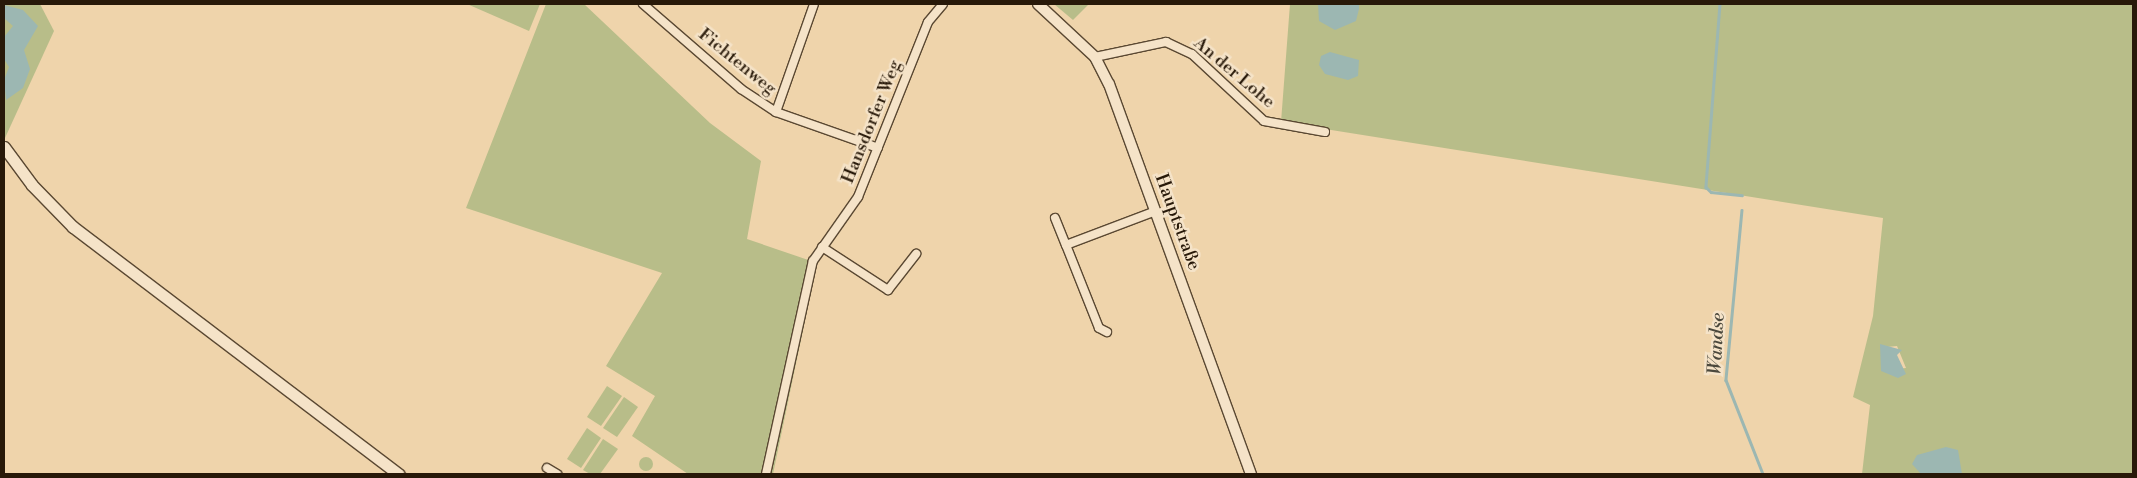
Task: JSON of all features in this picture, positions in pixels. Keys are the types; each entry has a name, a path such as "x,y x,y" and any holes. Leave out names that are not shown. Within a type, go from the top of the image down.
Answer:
{"main road":[{"path":"4,147 32,185 73,227 399,474"}],"street":[{"name":"Fichtenweg","path":"643,4 741,89 776,112 878,148"},
{"path":"776,112 814,4"},
{"name":"Hansdorfer Weg","path":"766,474 799,316 813,261 858,198 928,22 943,4"},
{"name":"Hauptstraße","path":"1038,4 1095,57 1156,211 1251,474"},
{"name":"An der Lohe","path":"1095,57 1166,42 1192,54 1264,121 1325,132"},
{"path":"1066,245 1156,211"},
{"path":"1055,218 1099,328 1107,332"},
{"path":"822,247 888,290 916,254"},
{"path":"547,468 557,474"}],"green space":[{"path":"4,4 40,4 54,31 5,138"},
{"path":"467,4 540,4 529,31"},
{"path":"546,4 584,4 710,123 761,161 747,239 817,263 773,474 688,474 632,436 655,396 606,366 662,273 466,208"},
{"path":"1054,4 1089,4 1073,20"},
{"path":"1290,4 2133,4 2133,474 1862,474 1870,405 1853,397 1873,316 1883,218 1281,122","holes":["1897,346 1906,368 1881,371 1887,347"]},
{"path":"607,386 622,396 601,426 587,417"},
{"path":"624,397 638,407 617,437 603,428"},
{"path":"587,428 601,438 581,468 567,459"},
{"path":"603,439 618,449 600,474 590,474 583,470"},
{"path":"643,457 649,457 653,464 649,471 643,471 639,467 639,461"}],"water":[{"path":"1318,4 1359,4 1356,21 1335,30 1319,21"},
{"path":"4,5 23,10 38,26 24,50 30,69 23,88 6,100 4,80 9,67 4,59 4,37 13,26 4,18"},
{"path":"1330,52 1359,60 1358,76 1348,80 1325,74 1319,65 1321,56"},
{"path":"1880,344 1902,350 1897,355 1906,374 1898,378 1881,371"},
{"path":"1946,447 1958,450 1962,474 1921,474 1912,464 1917,455"}],"waterway":[{"name":"Wandse","path":"1720,4 1706,187 1711,192 1742,195"},
{"name":"Wandse","path":"1742,210 1726,380 1763,474"}]}
